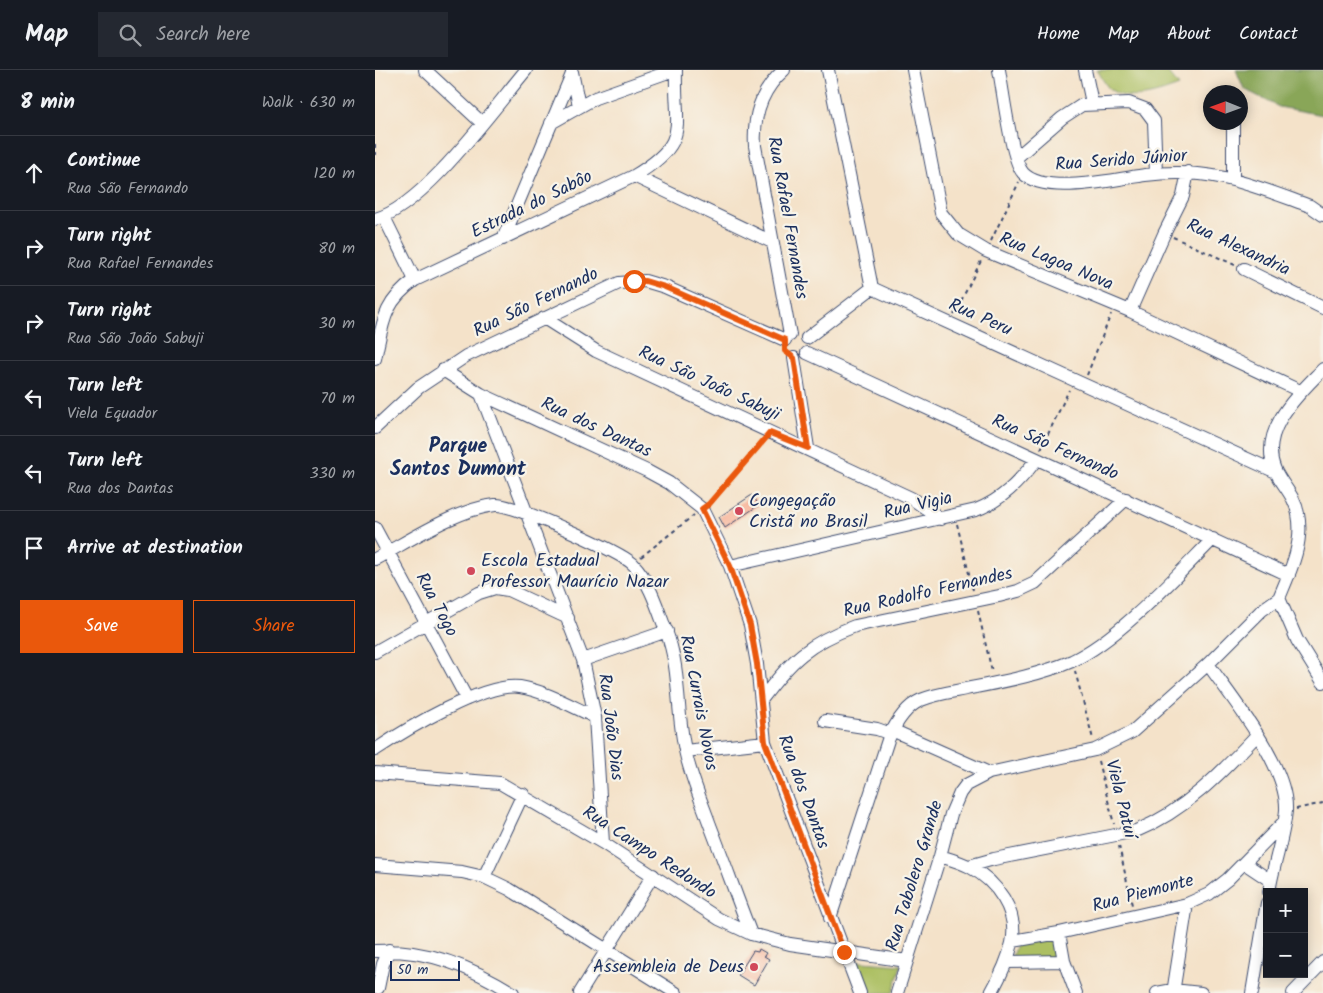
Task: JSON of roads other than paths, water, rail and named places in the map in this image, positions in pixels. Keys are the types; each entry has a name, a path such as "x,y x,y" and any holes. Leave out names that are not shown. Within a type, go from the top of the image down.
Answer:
{"street":[{"path":"425,70 482,123"},
{"path":"551,123 579,106 617,89 675,70"},
{"name":"Estrada do Sabôo","path":"375,358 382,326 391,300 415,280 634,176 661,159 674,142 677,113 675,70"},
{"name":"Rua Rafael Fernandes","path":"784,70 773,82 756,111 754,126 755,146 788,338"},
{"path":"807,338 872,288 828,70"},
{"name":"Rua Lagoa Nova","path":"913,70 936,195 941,213 949,225 986,251 1130,311 1300,391"},
{"name":"Rua Serido Júnior","path":"999,70 1016,158 1023,173 1032,179 1059,185 1188,172 1233,178 1310,206 1323,215"},
{"path":"1085,70 1092,103"},
{"path":"415,280 380,218 403,206 431,182 482,123 519,72"},
{"path":"572,72 579,106"},
{"path":"503,239 572,72"},
{"path":"1016,158 1075,108 1092,103 1129,103 1150,113 1155,130 1156,174"},
{"path":"1233,130 1233,178"},
{"path":"1130,311 1183,196 1188,172"},
{"path":"634,176 772,242"},
{"name":"Rua Alexandria","path":"1244,269 1323,308"},
{"name":"Rua São Fernando","path":"375,428 413,392 466,356 619,283 645,281 665,287 788,338"},
{"name":"Rua Peru","path":"872,288 1276,472"},
{"name":"Rua São João Sabuji","path":"544,318 596,351 770,433 808,448 911,498 941,519"},
{"path":"798,333 807,338 809,345 807,353 801,358 794,358 785,351 788,338 798,333"},
{"name":"Rua São Fernando","path":"807,353 1289,575"},
{"path":"794,358 808,448"},
{"path":"1323,369 1300,391 1273,435 1270,448 1276,472 1295,501 1299,515 1298,548 1279,598 1297,640 1323,682"},
{"name":"Rua dos Dantas","path":"443,370 481,394 647,471 669,484 702,509 730,566 750,625 762,699 765,742 830,918 860,993"},
{"name":"Rua João Dias","path":"481,394 583,660 595,716 603,843"},
{"name":"Rua Vigia","path":"730,566 955,517 990,505 1017,484 1036,460"},
{"name":"Rua Rodolfo Fernandes","path":"762,699 803,652 835,634 855,626 1018,591 1035,582 1127,500"},
{"name":"Rua Currais Novos","path":"375,559 464,513 480,508 507,506 614,552 633,564 647,586 667,631 677,674 685,751 695,786 751,934"},
{"name":"Rua Togo","path":"375,528 467,699"},
{"path":"830,918 891,732 910,707 921,700 995,683 1073,661 1122,627 1213,539"},
{"path":"375,652 479,594 495,588 508,590 567,618"},
{"name":"Rua Tabolero Grande","path":"897,993 940,856 951,814 960,793 975,779 989,773 1095,750 1139,727 1208,664 1262,610 1279,598"},
{"path":"583,660 667,631"},
{"path":"1208,664 1257,735 1279,774 1286,797 1285,817 1270,886 1244,863"},
{"path":"375,750 467,699 491,689 520,687 595,716"},
{"path":"825,721 891,732 989,773"},
{"path":"969,866 994,859 1117,835 1153,824 1198,793 1257,735"},
{"path":"685,751 765,742"},
{"name":"Rua Campo Redondo","path":"375,773 500,783 523,794 603,843 719,919 751,934 790,944 907,961"},
{"path":"484,877 523,794"},
{"name":"Rua Piemonte","path":"1013,941 1135,917 1187,904 1209,894 1244,863 1285,817"},
{"path":"940,856 969,866 993,884 1004,898 1012,921 1013,941 1007,962 991,993"},
{"path":"993,884 990,875 994,859"},
{"path":"375,865 462,872 484,877 509,889 676,993"},
{"path":"580,993 653,875"},
{"path":"1173,992 1187,904"},
{"path":"1253,993 1263,929"},
{"path":"1059,933 1064,961 1076,993"},
{"path":"378,988 380,974 389,950"},
{"path":"375,951 389,950 443,959 485,975 513,993"},
{"path":"1007,962 1064,961"},
{"path":"1293,993 1323,962"},
{"path":"1157,993 1201,993"}],"place":[{"name":"Congegação Cristã no Brasil","path":"739,511"},
{"name":"Escola Estadual Professor Maurício Nazar","path":"471,571"},
{"name":"Assembleia de Deus","path":"754,967"}],"district":[{"name":"Parque Santos Dumont","path":"458,458"}]}
